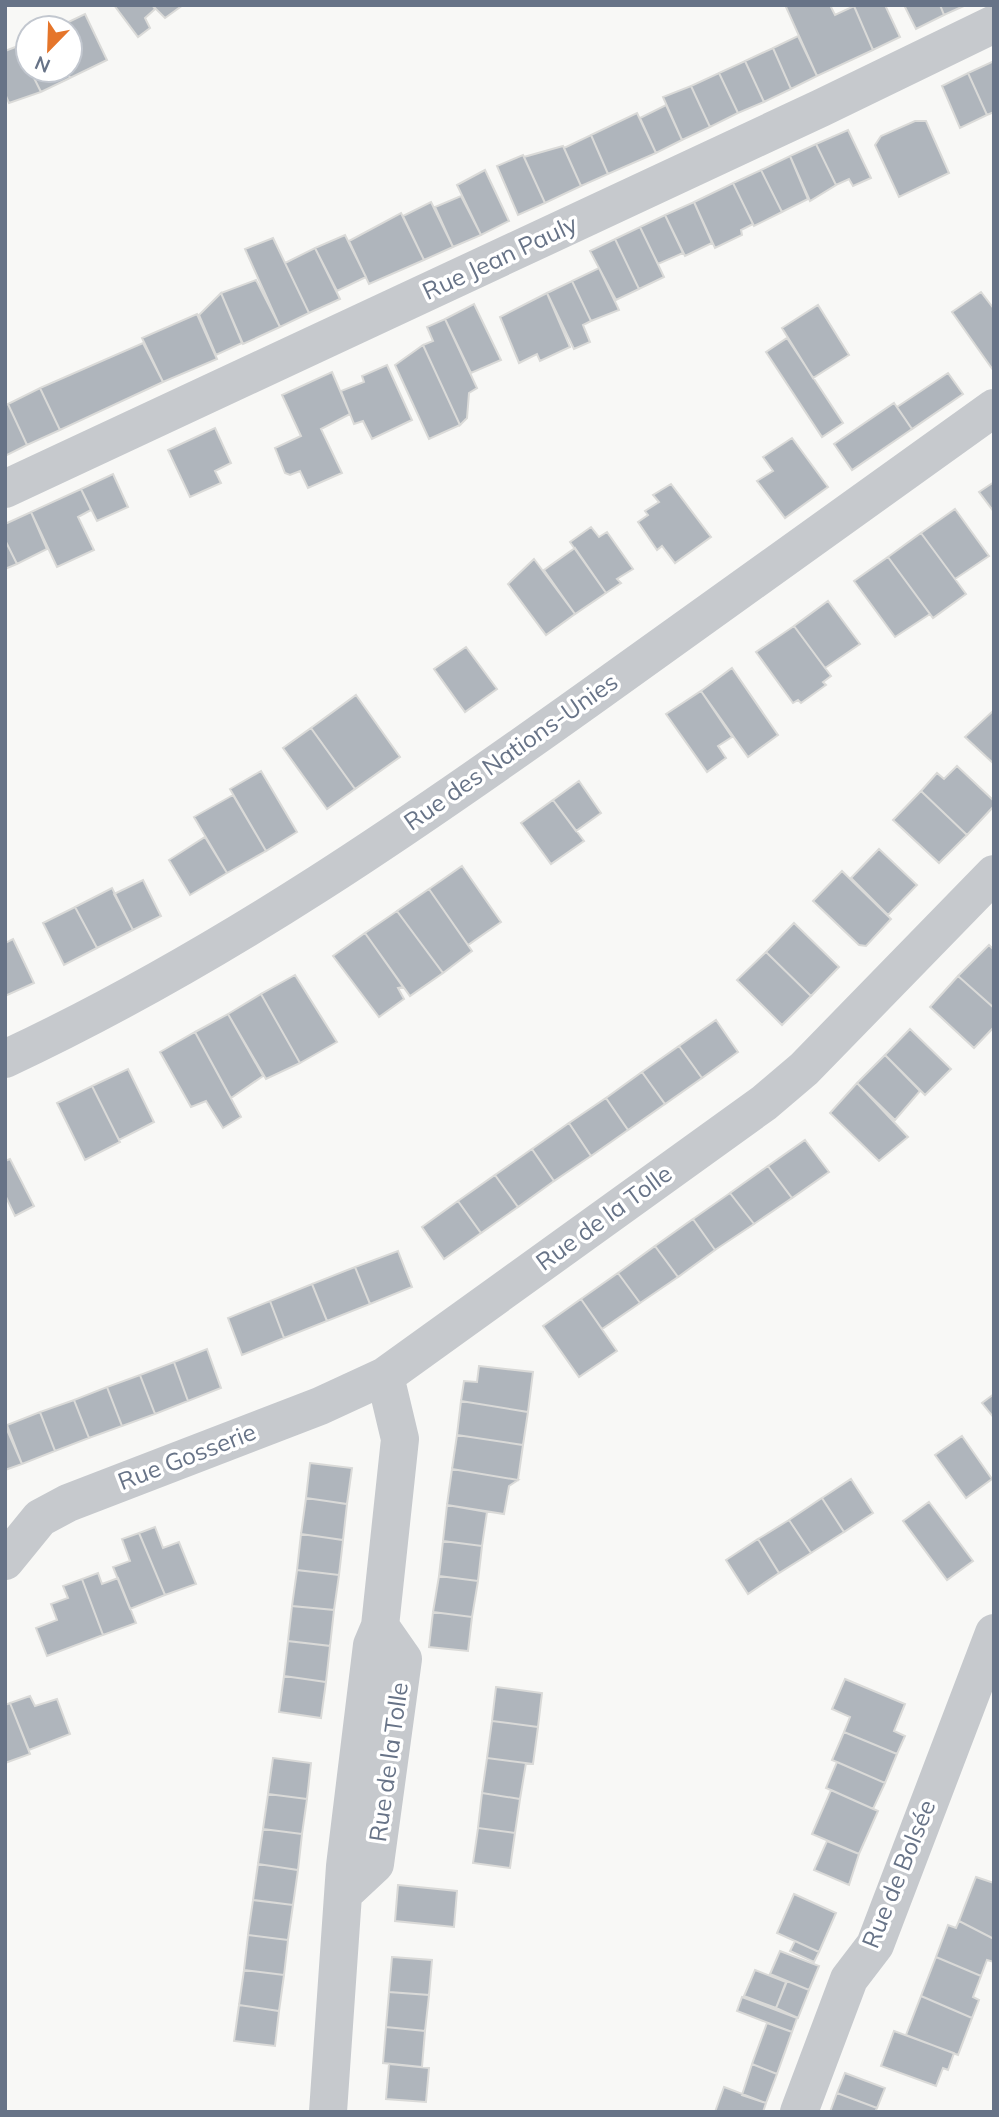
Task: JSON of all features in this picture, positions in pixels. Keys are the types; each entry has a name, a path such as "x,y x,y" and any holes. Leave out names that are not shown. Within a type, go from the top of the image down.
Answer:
{"street":[{"name":"Rue Jean Pauly","path":"5,489 808,114 994,24"},
{"name":"Rue des Nations-Unies","path":"5,1059 94,1018 214,949 436,808 994,408"},
{"name":"Rue de la Tolle","path":"327,2112 345,1866 372,1645 380,1626 400,1440 385,1376 764,1103 804,1069 994,874"},
{"name":"Rue Gosserie","path":"5,1561 40,1517 68,1503 320,1406 385,1376"},
{"name":"Rue de Bolsée","path":"799,2112 849,1979 875,1945 994,1634"}],"building":[{"path":"114,5 152,5 155,9 145,18 150,28 138,37"},
{"path":"152,5 183,5 165,18"},
{"path":"830,5 835,15 854,6 873,50 817,76 786,7"},
{"path":"885,5 900,37 873,50 854,6"},
{"path":"904,5 940,5 944,15 916,29"},
{"path":"940,5 966,5 944,15"},
{"path":"84,14 107,60 84,71"},
{"path":"798,36 817,76 791,89 773,48"},
{"path":"14,48 14,84 37,84 41,92 9,103 5,94 5,51"},
{"path":"773,48 791,89 764,102 745,61"},
{"path":"745,61 764,102 738,113 719,73"},
{"path":"994,61 994,112 987,115 968,73"},
{"path":"719,73 738,113 710,127 691,86"},
{"path":"968,73 987,115 960,128 942,86"},
{"path":"37,84 58,84 41,92"},
{"path":"691,86 710,127 682,140 663,97"},
{"path":"666,105 682,140 656,153 640,118"},
{"path":"637,113 656,153 608,174 591,135"},
{"path":"915,121 926,121 949,173 899,197 875,145 881,136"},
{"path":"848,130 871,178 853,186 849,179 836,185 816,144"},
{"path":"591,135 608,174 581,186 564,148"},
{"path":"816,144 836,185 810,201 790,156"},
{"path":"563,146 581,186 545,203 524,157"},
{"path":"523,155 545,203 518,215 497,166"},
{"path":"790,156 808,199 782,212 761,170"},
{"path":"485,170 509,221 481,235 457,185"},
{"path":"761,170 782,212 754,226 733,183"},
{"path":"733,183 753,224 741,230 742,235 715,248 694,202"},
{"path":"461,196 481,235 453,247 435,207"},
{"path":"431,202 453,247 424,260 403,216"},
{"path":"694,202 712,243 685,256 665,215"},
{"path":"401,213 424,260 369,284 349,241"},
{"path":"665,215 683,253 658,264 640,227"},
{"path":"640,227 664,277 639,289 615,239"},
{"path":"345,235 366,277 337,291 315,248"},
{"path":"273,238 309,313 280,327 245,249"},
{"path":"615,239 639,289 616,300 590,251"},
{"path":"315,248 340,299 309,313 285,263"},
{"path":"599,268 619,310 591,321 572,281"},
{"path":"256,280 280,327 243,344 221,293"},
{"path":"572,281 591,321 583,325 590,342 574,349 547,293"},
{"path":"981,292 994,309 993,370 952,312"},
{"path":"221,293 242,343 216,355 199,315"},
{"path":"547,293 570,347 540,361 537,354 519,363 500,317"},
{"path":"474,304 501,360 471,373 445,319"},
{"path":"818,305 849,355 813,378 782,328"},
{"path":"197,314 217,359 163,382 142,338"},
{"path":"445,319 477,388 469,393 467,418 460,425 423,345 433,341 427,327"},
{"path":"787,338 843,423 822,437 766,352"},
{"path":"143,343 163,382 60,430 40,388"},
{"path":"423,345 460,425 429,439 395,365"},
{"path":"387,365 412,420 372,439 363,421 354,424 341,391 364,382 362,376"},
{"path":"332,372 350,414 321,429 342,473 308,488 300,471 290,475 285,473 275,448 301,436 282,395"},
{"path":"948,373 963,394 912,429 897,407"},
{"path":"40,388 60,430 27,445 8,404"},
{"path":"894,403 912,429 852,470 834,444"},
{"path":"8,404 27,445 5,456 5,405"},
{"path":"215,428 231,463 215,471 221,483 190,497 168,450"},
{"path":"792,438 828,487 785,518 757,481 773,471 763,457"},
{"path":"113,474 128,507 97,521 81,489"},
{"path":"994,482 994,512 979,492"},
{"path":"671,484 711,537 675,563 662,546 657,550 638,522 648,515 645,511 659,502 653,495"},
{"path":"81,489 91,510 78,517 94,550 57,567 31,512"},
{"path":"955,509 989,556 955,579 921,533"},
{"path":"31,512 47,549 17,564 5,540 5,524"},
{"path":"591,527 599,537 607,532 633,569 617,579 621,583 606,593 570,542"},
{"path":"921,533 966,594 933,618 888,557"},
{"path":"5,540 17,564 5,569"},
{"path":"575,548 606,593 575,614 544,570"},
{"path":"888,557 930,614 895,637 854,581"},
{"path":"534,559 575,614 546,635 508,584"},
{"path":"828,601 860,644 825,668 794,626"},
{"path":"794,626 831,676 823,682 826,685 801,703 798,700 793,703 756,652"},
{"path":"466,647 497,689 465,712 434,669"},
{"path":"732,668 778,735 748,757 701,691"},
{"path":"701,691 732,737 718,746 726,758 707,772 666,714"},
{"path":"356,695 400,757 355,789 311,728"},
{"path":"994,710 994,764 965,737"},
{"path":"311,728 355,789 327,809 283,748"},
{"path":"957,766 994,801 994,806 967,835 921,791 937,773 944,779"},
{"path":"261,771 297,832 266,851 230,789"},
{"path":"579,781 601,813 576,831 553,800"},
{"path":"921,791 967,835 939,863 893,820"},
{"path":"233,795 266,851 227,873 194,817"},
{"path":"553,800 584,841 551,864 521,823"},
{"path":"205,837 227,873 190,895 169,860"},
{"path":"879,849 917,885 888,915 851,878"},
{"path":"462,866 501,922 468,945 429,889"},
{"path":"842,871 891,919 866,946 859,945 813,901"},
{"path":"143,880 161,916 133,930 114,894"},
{"path":"112,888 133,930 97,948 75,907"},
{"path":"429,889 472,951 443,973 397,911"},
{"path":"75,907 97,948 64,965 43,923"},
{"path":"397,911 443,973 410,996 365,933"},
{"path":"794,923 839,967 811,996 766,952"},
{"path":"365,933 403,987 398,988 404,999 379,1017 333,956"},
{"path":"13,939 34,983 5,996 5,943"},
{"path":"989,945 994,950 994,1008 958,976"},
{"path":"766,952 811,996 782,1025 737,980"},
{"path":"295,975 337,1042 300,1063 261,994"},
{"path":"958,976 994,1008 994,1027 974,1048 930,1007"},
{"path":"261,994 300,1063 266,1079 228,1014"},
{"path":"228,1014 263,1076 231,1098 195,1032"},
{"path":"716,1020 738,1052 702,1078 679,1046"},
{"path":"910,1029 951,1069 925,1095 885,1055"},
{"path":"195,1032 241,1117 223,1128 206,1101 191,1107 160,1052"},
{"path":"679,1046 702,1078 665,1104 642,1072"},
{"path":"885,1055 920,1091 895,1120 857,1083"},
{"path":"128,1069 154,1122 119,1140 92,1086"},
{"path":"642,1072 665,1104 628,1130 606,1098"},
{"path":"857,1083 908,1137 879,1161 830,1113"},
{"path":"92,1086 120,1142 85,1160 57,1103"},
{"path":"606,1098 628,1130 591,1156 569,1123"},
{"path":"569,1123 591,1156 554,1181 532,1149"},
{"path":"805,1140 829,1172 792,1198 768,1166"},
{"path":"532,1149 554,1181 518,1207 495,1175"},
{"path":"10,1159 34,1206 15,1216 5,1195 5,1161"},
{"path":"768,1166 792,1198 754,1224 730,1193"},
{"path":"495,1175 518,1207 481,1233 458,1201"},
{"path":"730,1193 754,1224 715,1250 693,1219"},
{"path":"458,1201 481,1233 444,1259 422,1227"},
{"path":"693,1219 715,1250 678,1277 655,1246"},
{"path":"655,1246 678,1277 640,1303 618,1273"},
{"path":"398,1251 412,1287 370,1304 355,1267"},
{"path":"355,1267 370,1304 327,1321 312,1284"},
{"path":"618,1273 640,1303 602,1329 581,1299"},
{"path":"312,1284 327,1321 284,1338 270,1301"},
{"path":"581,1299 617,1351 579,1377 543,1326"},
{"path":"270,1301 284,1338 242,1355 228,1318"},
{"path":"207,1349 221,1388 188,1401 174,1362"},
{"path":"174,1362 188,1401 155,1414 140,1375"},
{"path":"479,1366 533,1372 528,1412 461,1401 464,1381 477,1382"},
{"path":"140,1375 155,1414 122,1426 107,1387"},
{"path":"107,1387 122,1426 89,1438 74,1400"},
{"path":"994,1394 994,1418 982,1403"},
{"path":"74,1400 89,1438 55,1451 40,1412"},
{"path":"461,1401 528,1412 523,1445 457,1435"},
{"path":"40,1412 55,1451 22,1464 7,1425"},
{"path":"5,1425 22,1464 5,1470"},
{"path":"457,1435 523,1445 518,1480 452,1469"},
{"path":"962,1436 992,1479 966,1498 935,1455"},
{"path":"310,1463 352,1468 347,1504 306,1498"},
{"path":"452,1469 518,1480 509,1486 504,1514 447,1505"},
{"path":"851,1479 873,1513 844,1532 822,1498"},
{"path":"306,1498 347,1504 343,1540 301,1534"},
{"path":"822,1498 844,1532 811,1553 789,1520"},
{"path":"929,1502 973,1561 947,1580 903,1521"},
{"path":"447,1505 487,1512 482,1546 443,1541"},
{"path":"789,1520 811,1553 779,1573 758,1539"},
{"path":"155,1527 163,1548 179,1542 196,1584 165,1595 139,1533"},
{"path":"139,1533 165,1595 130,1609 113,1567 130,1561 122,1539"},
{"path":"301,1534 343,1540 339,1575 297,1570"},
{"path":"758,1539 779,1573 748,1594 726,1560"},
{"path":"443,1541 482,1546 478,1581 439,1576"},
{"path":"297,1570 339,1575 334,1610 292,1606"},
{"path":"98,1573 102,1584 118,1578 136,1623 103,1635 82,1579"},
{"path":"439,1576 478,1581 472,1617 433,1612"},
{"path":"82,1579 103,1635 47,1656 36,1628 57,1620 51,1604 68,1598 63,1586"},
{"path":"292,1606 334,1610 330,1646 288,1641"},
{"path":"433,1612 472,1617 468,1651 429,1647"},
{"path":"288,1641 330,1646 326,1682 284,1676"},
{"path":"284,1676 326,1682 321,1718 279,1712"},
{"path":"845,1679 905,1704 894,1731 905,1736 897,1754 844,1732 850,1717 832,1709"},
{"path":"496,1687 542,1693 538,1727 492,1721"},
{"path":"30,1696 35,1706 57,1699 70,1734 29,1750 10,1703"},
{"path":"10,1703 30,1754 5,1763 5,1705"},
{"path":"492,1721 538,1727 533,1764 487,1758"},
{"path":"844,1732 897,1754 885,1783 832,1760"},
{"path":"273,1758 311,1763 307,1799 268,1794"},
{"path":"487,1758 526,1763 520,1799 482,1793"},
{"path":"837,1762 885,1783 873,1809 826,1788"},
{"path":"831,1790 878,1811 859,1854 812,1834"},
{"path":"482,1793 520,1799 515,1833 478,1828"},
{"path":"268,1794 307,1799 302,1834 263,1829"},
{"path":"478,1828 515,1833 510,1868 473,1863"},
{"path":"263,1829 302,1834 298,1870 258,1864"},
{"path":"827,1841 859,1854 849,1885 814,1870"},
{"path":"258,1864 298,1870 293,1905 253,1900"},
{"path":"976,1877 994,1883 994,1939 959,1921"},
{"path":"398,1885 457,1891 454,1927 395,1921"},
{"path":"794,1894 836,1913 819,1952 777,1933"},
{"path":"253,1900 293,1905 288,1940 248,1935"},
{"path":"959,1921 994,1939 994,1962 987,1960 981,1976 936,1957 948,1925 956,1928"},
{"path":"248,1935 288,1940 284,1975 244,1970"},
{"path":"795,1941 819,1952 814,1962 790,1951"},
{"path":"780,1951 819,1966 809,1990 770,1974"},
{"path":"392,1957 432,1960 429,1995 389,1992"},
{"path":"936,1957 981,1976 973,1997 979,2000 972,2018 921,1996"},
{"path":"244,1970 284,1975 279,2011 239,2005"},
{"path":"755,1970 786,1982 776,2008 744,1996"},
{"path":"787,1981 809,1990 798,2018 776,2008"},
{"path":"389,1992 429,1995 425,2031 386,2027"},
{"path":"921,1996 972,2018 958,2055 906,2035"},
{"path":"742,1997 797,2018 792,2032 737,2011"},
{"path":"239,2005 279,2011 275,2046 234,2041"},
{"path":"767,2023 792,2032 777,2074 752,2064"},
{"path":"386,2027 425,2031 422,2067 383,2063"},
{"path":"894,2031 954,2053 948,2070 943,2068 936,2086 881,2066"},
{"path":"389,2064 429,2068 426,2102 386,2099"},
{"path":"752,2064 777,2074 766,2103 742,2095"},
{"path":"845,2073 885,2088 877,2108 837,2093"},
{"path":"724,2087 766,2103 763,2112 715,2112"},
{"path":"837,2093 877,2108 875,2112 830,2112"}]}
